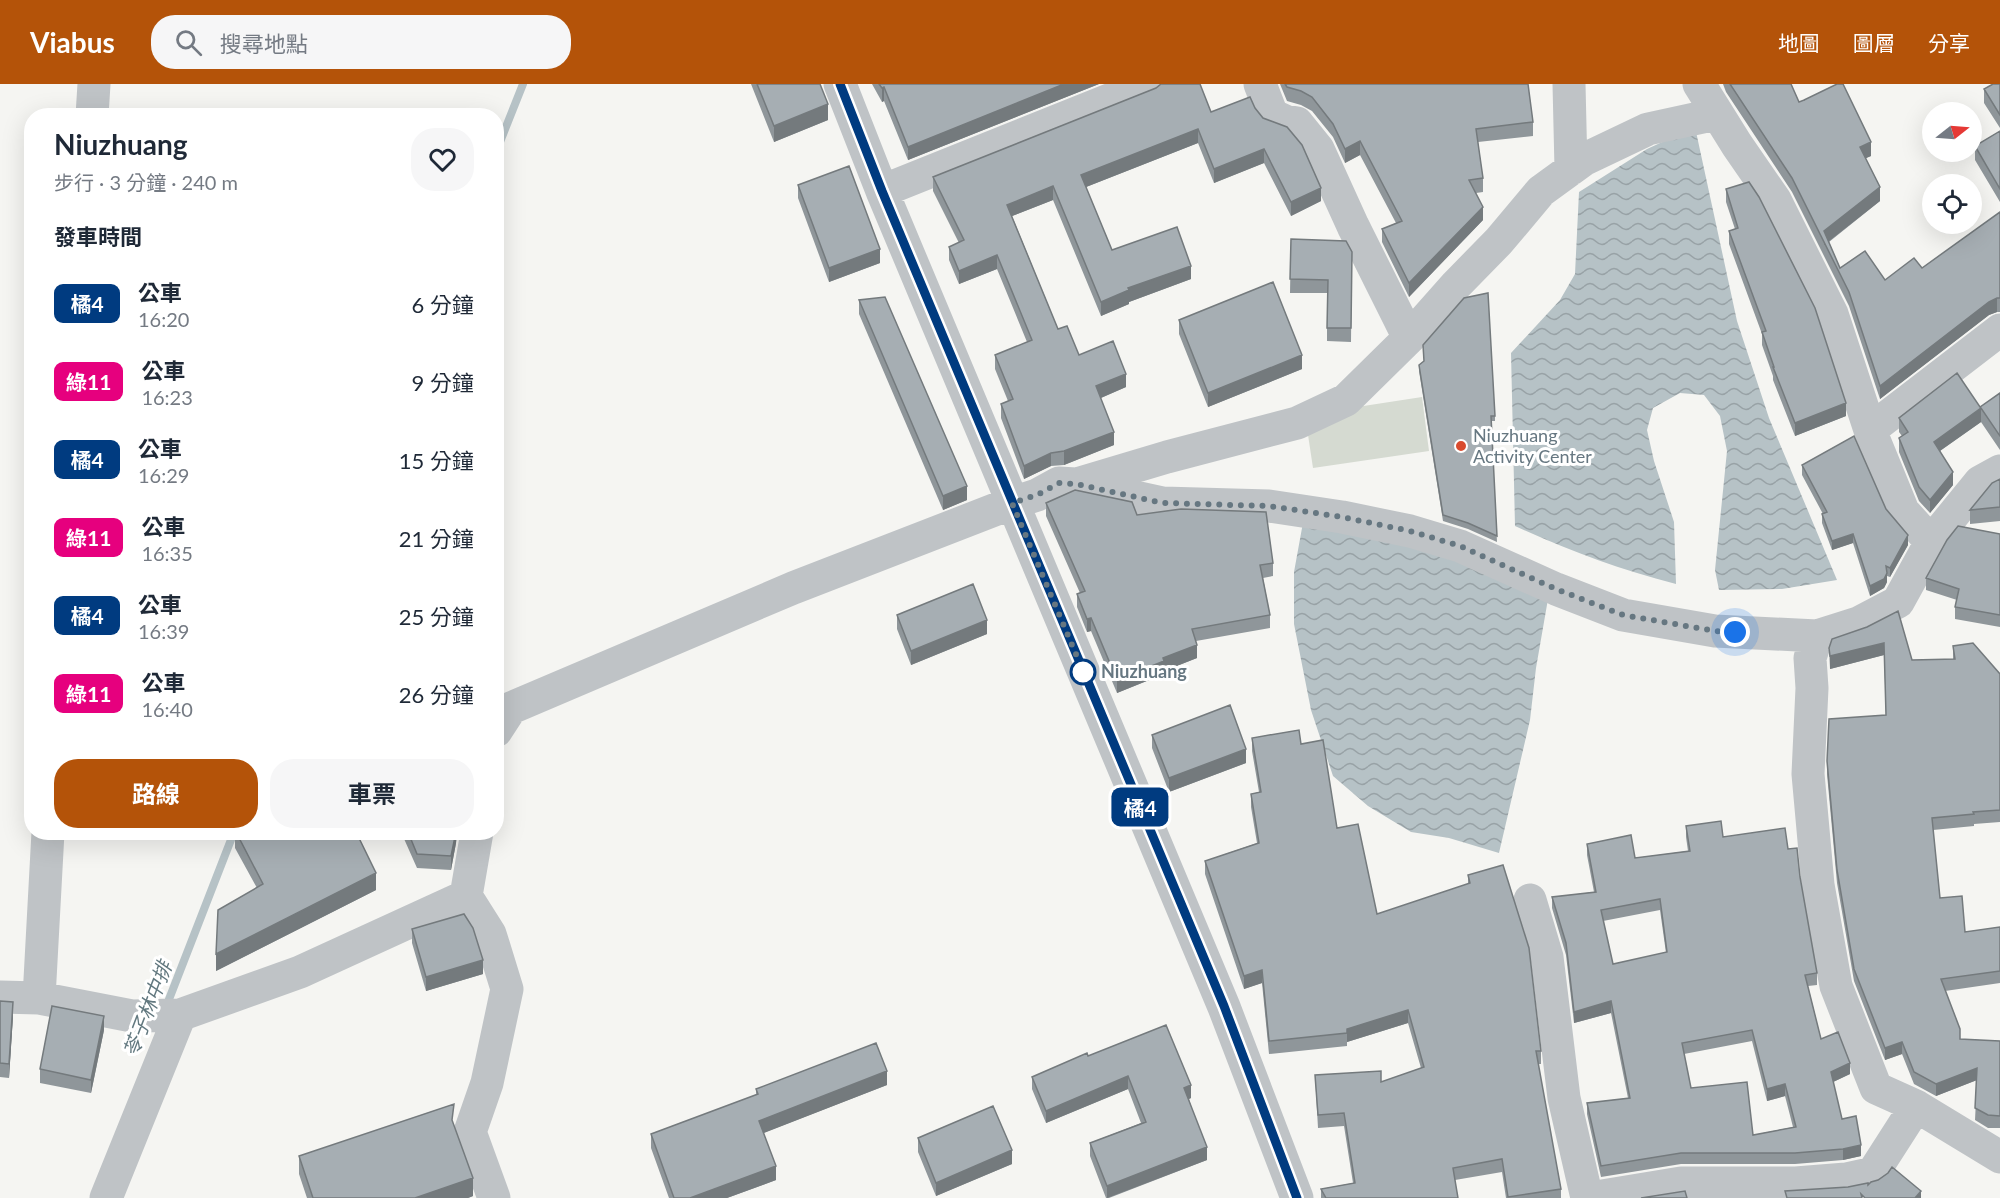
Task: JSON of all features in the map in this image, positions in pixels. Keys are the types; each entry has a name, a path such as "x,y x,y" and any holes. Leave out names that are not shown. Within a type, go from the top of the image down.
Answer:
{"street":[{"path":"92,108 94,84"},
{"path":"840,84 882,191 1224,1006 1297,1198"},
{"path":"882,191 1149,84"},
{"path":"1260,84 1272,115 1297,123 1318,149 1353,226 1409,338"},
{"path":"1569,84 1571,169"},
{"path":"1699,84 1775,200 1833,314 1870,430 1903,511 1931,542"},
{"path":"1076,484 1167,457 1297,423 1346,400 1409,338 1499,241 1541,191 1585,159 1648,129 1717,114"},
{"path":"1870,430 2000,330"},
{"path":"504,719 511,708 793,588 1037,495 1059,483 1076,484 1163,503 1269,506 1342,517 1410,531 1460,546 1556,589 1623,615 1715,631 1817,636 1858,623 1898,602 1931,542 1980,482 2000,471"},
{"path":"1817,636 1810,658 1812,688 1808,774 1818,885 1836,986 1876,1088 1916,1106 2000,1156"},
{"path":"39,999 48,840"},
{"path":"476,840 466,896 490,934 507,989 487,1083 470,1132 494,1198"},
{"path":"0,997 39,999 132,1016 175,1016 300,972 466,896"},
{"path":"1530,900 1547,957 1564,1098 1589,1198 1681,1183 1798,1190 1873,1173 1916,1106"},
{"path":"106,1198 175,1016"}],"shaded area":[{"path":"1422,397 1429,451 1313,468 1305,415"}],"water":[{"path":"1695,127 1737,321 1769,418 1837,580 1782,589 1719,590 1715,570 1727,451 1720,416 1704,395 1680,393 1653,408 1647,430 1654,461 1674,522 1676,584 1594,559 1515,526 1511,353 1560,300 1575,274 1579,192 1647,149"},
{"path":"1304,517 1413,541 1548,599 1530,720 1499,853 1449,838 1411,832 1368,806 1333,776 1311,710 1294,624 1294,572"}],"building":[{"path":"757,84 820,84 828,104 774,126"},
{"path":"879,84 1064,84 908,147 884,87 882,88"},
{"path":"1161,84 1200,84 1211,112 1250,97 1263,118 1287,127 1302,145 1321,188 1291,202 1264,149 1214,169 1198,129 1081,175 1112,250 1177,227 1191,266 1128,288 1129,290 1101,302 1053,186 1007,205 1058,329 1067,326 1079,355 1113,341 1126,374 1096,386 1114,432 1064,451 1051,453 1024,466 1001,404 1013,399 995,355 1032,340 997,255 959,271 949,247 964,240 933,177 1156,88"},
{"path":"1285,84 1528,84 1533,122 1476,129 1483,178 1469,180 1483,207 1409,283 1382,229 1402,221 1360,141 1345,149 1333,124 1312,97 1287,87"},
{"path":"1730,84 1791,84 1799,102 1837,84 1843,84 1871,142 1860,147 1880,187 1824,231 1840,268 1865,251 1885,280 1914,258 1922,268 1969,234 1982,234 1982,225 2000,212 2000,298 1989,302 1880,386 1849,292 1792,178"},
{"path":"1993,84 2000,84 2000,115 1984,89"},
{"path":"2000,131 2000,189 1982,158 1982,142"},
{"path":"849,166 880,249 829,268 798,185"},
{"path":"1749,182 1759,197 1815,308 1846,403 1795,423 1773,367 1762,332 1766,331 1729,231 1738,228 1726,189"},
{"path":"1291,239 1346,241 1352,252 1351,328 1327,328 1328,280 1290,279"},
{"path":"1273,282 1302,355 1208,393 1179,320"},
{"name":"Niuzhuang Activity Center","path":"1488,293 1495,416 1491,416 1497,536 1443,515 1419,365 1424,361 1423,345 1464,298"},
{"path":"885,297 967,486 943,496 859,300"},
{"path":"1957,373 1980,407 2000,393 2000,436 1981,408 1934,442 1953,472 1930,500 1919,487 1899,438 1908,432 1899,418"},
{"path":"1854,436 1886,509 1908,535 1890,568 1886,566 1887,573 1884,579 1870,586 1853,534 1832,541 1822,514 1827,512 1802,465"},
{"path":"2000,479 2000,507 1970,510 1992,483"},
{"path":"1075,490 1132,502 1137,515 1181,509 1266,512 1273,563 1260,565 1270,615 1192,629 1197,645 1117,680 1091,618 1087,619 1077,594 1085,591 1046,503"},
{"path":"1958,526 2000,534 2000,615 1955,607 1959,589 1926,578 1947,540"},
{"path":"973,584 987,620 911,651 897,615"},
{"path":"1898,611 1912,660 1955,659 1953,646 1973,643 2000,674 2000,810 1932,818 1940,898 1962,896 1965,932 2000,927 2000,971 1941,979 1960,1029 1960,1039 2000,1041 2000,1116 1988,1115 1975,1108 1977,1068 1936,1084 1914,1072 1902,1042 1885,1048 1854,969 1837,870 1827,761 1829,719 1886,715 1884,643 1830,656 1829,648 1832,639 1867,627"},
{"path":"1230,705 1246,749 1169,778 1152,735"},
{"path":"1299,730 1301,744 1323,740 1337,828 1358,824 1377,914 1470,883 1468,875 1503,865 1529,948 1541,1051 1536,1051 1561,1189 1508,1197 1502,1159 1453,1168 1458,1198 1326,1198 1321,1189 1355,1183 1344,1113 1318,1115 1315,1075 1381,1071 1381,1082 1424,1067 1408,1010 1347,1029 1347,1033 1269,1041 1262,970 1244,976 1205,861 1259,843 1251,794 1261,792 1252,738"},
{"path":"1721,821 1723,837 1785,828 1788,849 1797,848 1817,973 1805,975 1821,1039 1838,1032 1850,1063 1831,1072 1842,1119 1856,1116 1861,1145 1843,1149 1795,1153 1681,1153 1601,1166 1587,1103 1630,1098 1611,1001 1574,1012 1566,943 1552,897 1596,892 1587,844 1631,835 1635,858 1690,851 1686,826","holes":["1660,899 1667,952 1613,964 1601,910","1752,1030 1767,1089 1785,1084 1796,1127 1753,1135 1747,1082 1691,1088 1682,1043"]},
{"path":"240,840 360,840 376,873 216,954 218,910 263,884"},
{"path":"411,840 454,840 451,856 417,854"},
{"path":"464,914 473,928 483,960 426,977 412,929"},
{"path":"0,1001 13,1002 9,1064 0,1063"},
{"path":"52,1006 104,1016 91,1080 40,1069"},
{"path":"1166,1025 1191,1085 1184,1088 1207,1147 1107,1186 1090,1143 1146,1122 1128,1076 1046,1111 1032,1077 1087,1053 1088,1056"},
{"path":"876,1043 887,1071 759,1121 776,1166 690,1198 674,1198 651,1134 758,1094 756,1089"},
{"path":"454,1104 452,1120 473,1178 415,1198 313,1198 299,1156"},
{"path":"993,1106 1012,1150 936,1183 918,1138"},
{"path":"1892,1167 1921,1191 1915,1198 1865,1198 1861,1194 1862,1198 1787,1198 1785,1191 1848,1187 1868,1183 1868,1185 1888,1173"},
{"path":"1685,1191 1687,1198 1641,1198"}],"waterway":[{"name":"苓子林中排","path":"504,132 523,84"},
{"name":"苓子林中排","path":"166,1007 231,840"}],"bus line":[{"name":"橘4","path":"840,84 882,191 1224,1006 1297,1198"}],"place":[{"name":"Niuzhuang Activity Center","path":"1461,446"},
{"name":"Niuzhuang","path":"1083,672"}],"route":[{"path":"1083,672 1086,678 1012,503 1037,495 1059,483 1076,484 1163,503 1269,506 1342,517 1410,531 1460,546 1556,589 1623,615 1715,631 1735,632"}]}
